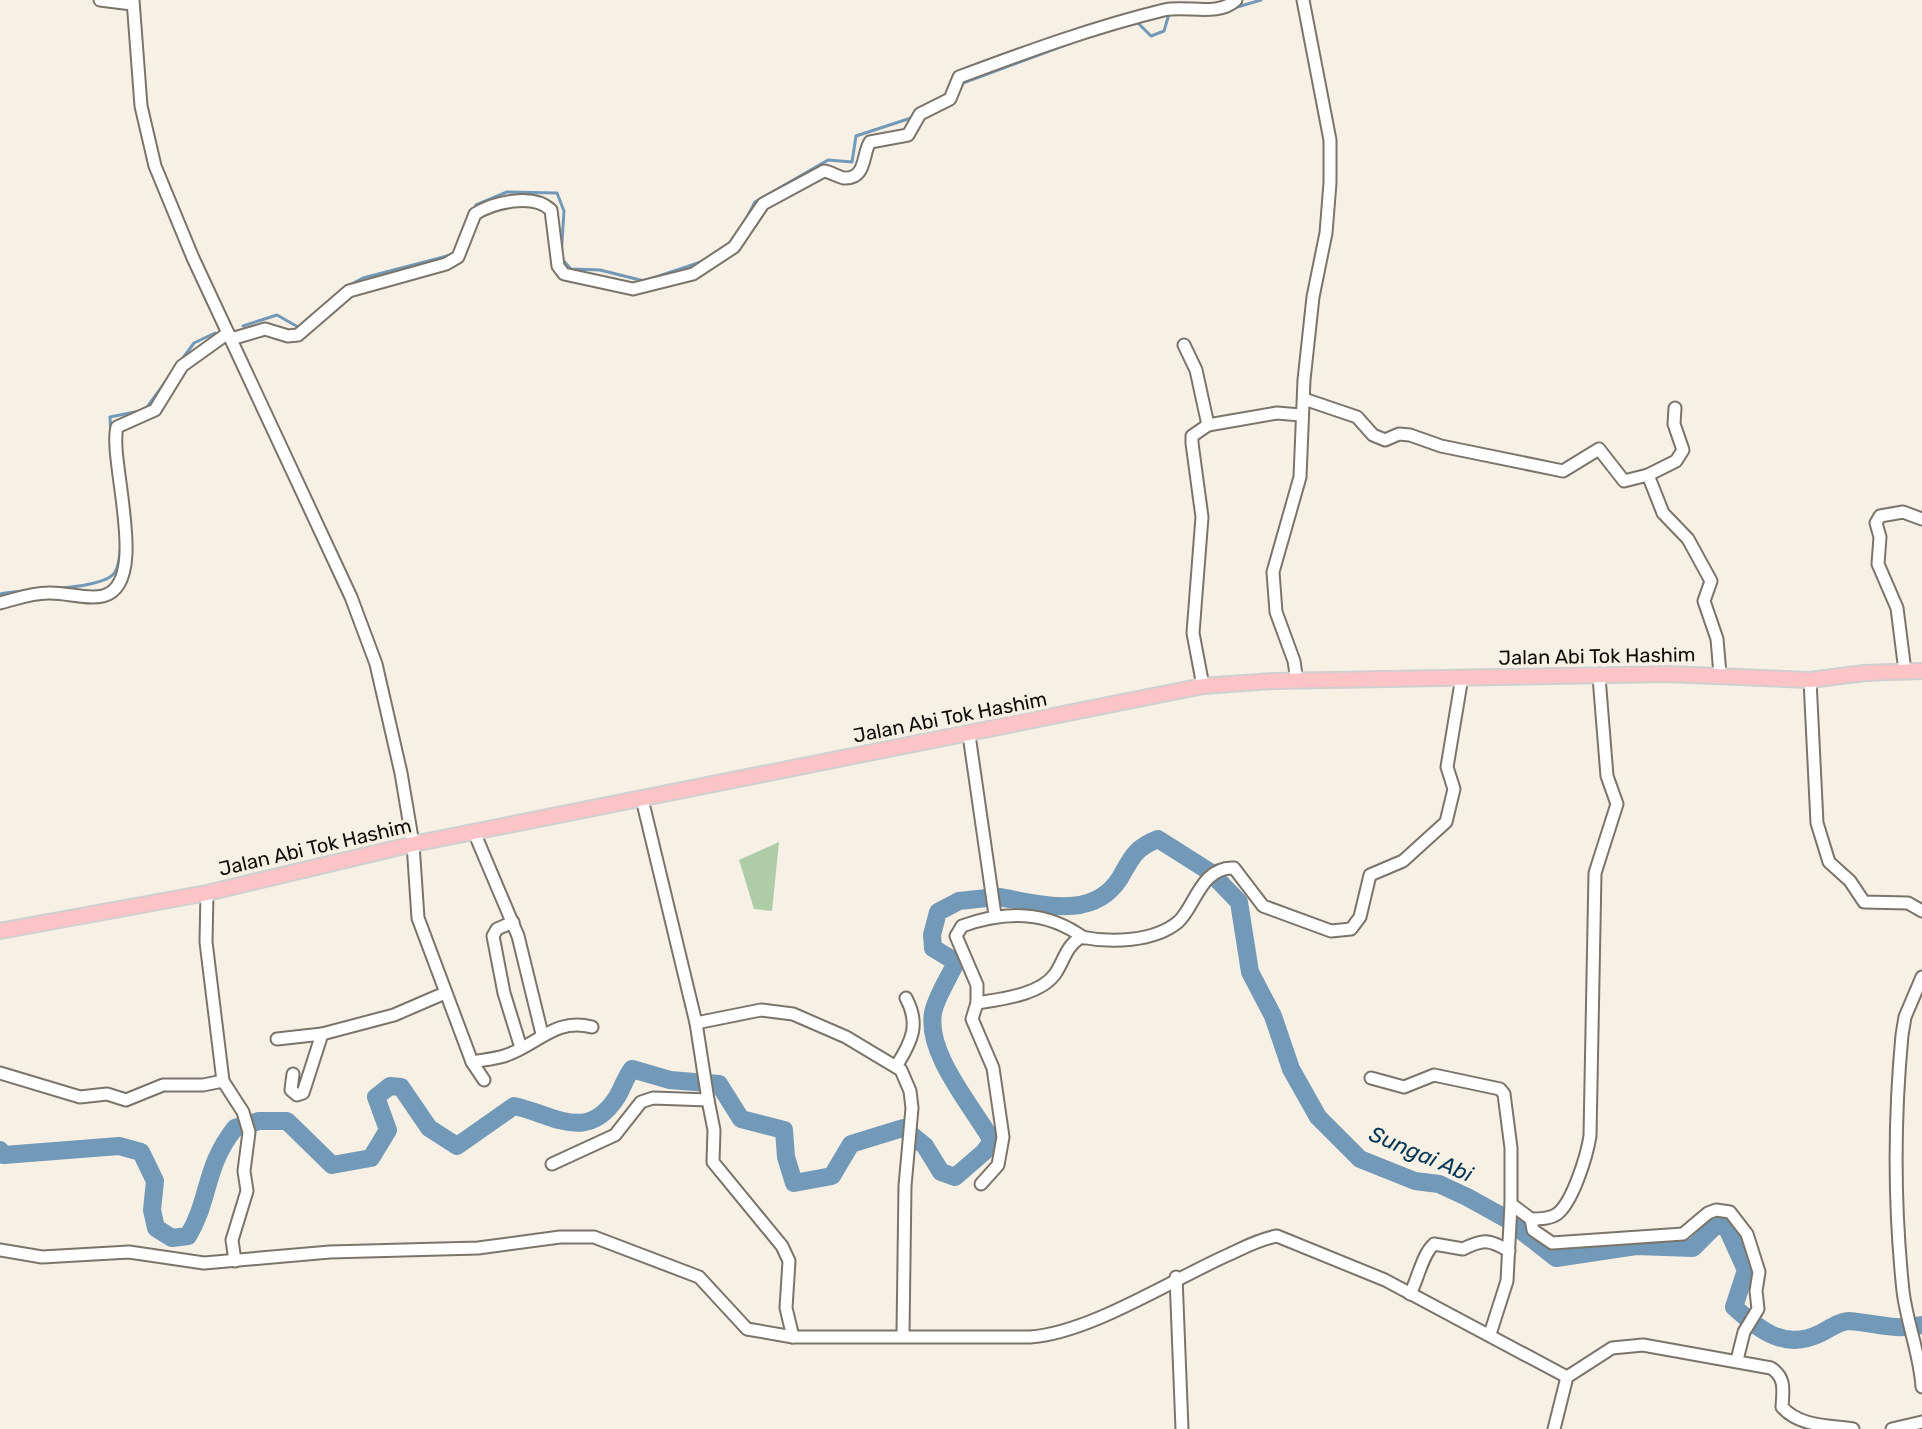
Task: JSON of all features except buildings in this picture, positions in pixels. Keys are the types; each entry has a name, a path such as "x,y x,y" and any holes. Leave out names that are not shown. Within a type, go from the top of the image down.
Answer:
{"main road":[{"name":"Jalan Abi Tok Hashim","path":"0,931 207,893 413,844 1203,686 1462,677 1720,674 1810,680 1922,671"}],"street":[{"path":"100,0 133,2 141,106 155,166 365,632 385,692 413,844 418,918 472,1062 484,1080"},
{"path":"0,603 46,593 101,597 110,593 126,564 123,497 116,457 117,427 155,410 182,366 230,336 265,329 288,336 298,335 349,291 446,264 458,257 475,214 508,202 537,202 551,210 558,266 564,274 633,289 680,279 701,270 734,247 763,204 824,171 849,177 863,168 870,142 908,135 920,117 950,99 959,77 1063,39 1169,9 1225,7 1236,0"},
{"path":"1297,681 1294,661 1276,612 1273,587 1280,540 1300,477 1301,415 1313,297 1326,233 1330,140 1303,0"},
{"path":"1184,345 1196,370 1208,425"},
{"path":"1304,399 1357,417 1373,435 1385,440 1399,434 1410,435 1441,446 1563,471 1599,449 1624,481 1648,475 1680,457 1684,447 1674,424 1675,408"},
{"path":"1203,686 1193,620 1200,577 1202,517 1192,436 1208,425 1277,413 1301,415"},
{"path":"1648,475 1663,513 1688,539 1711,581 1704,601 1717,639 1720,674"},
{"path":"1905,671 1897,608 1878,564 1880,537 1876,523 1880,516 1895,512 1922,519"},
{"path":"977,1003 1041,986 1055,974 1075,941 1084,938 1116,940 1164,931 1182,919 1192,897 1205,882 1223,870 1234,868 1263,906 1331,931 1351,929 1360,917 1370,875 1403,861 1446,822 1454,789 1447,767 1462,677"},
{"path":"1531,1219 1555,1216 1560,1210 1580,1173 1590,1136 1595,873 1617,811 1607,776 1599,677"},
{"path":"1810,680 1817,823 1829,862 1850,881 1864,902 1908,903 1922,911"},
{"path":"969,735 995,915"},
{"path":"642,799 696,1023 714,1130 713,1162 782,1246 789,1261 786,1308 793,1337"},
{"path":"474,832 513,922 542,1034"},
{"path":"207,893 206,942 223,1081 243,1112 249,1132 244,1171 247,1191 232,1240 235,1261"},
{"path":"981,1184 998,1165 1003,1137 993,1068 972,1019 977,1003 977,985 956,936 962,926 995,915 1040,917 1069,927 1084,938"},
{"path":"513,922 497,929 493,936 504,993 521,1048"},
{"path":"1922,977 1905,1017 1898,1080 1898,1222 1907,1309 1919,1355 1922,1387"},
{"path":"277,1039 322,1034 394,1015 445,993"},
{"path":"897,1065 914,1031 915,1017 906,998"},
{"path":"696,1023 761,1010 793,1014 897,1065 910,1091 903,1334"},
{"path":"472,1062 505,1056 542,1034 571,1024 592,1027"},
{"path":"293,1074 291,1090 297,1095 303,1093 322,1034"},
{"path":"0,1073 80,1097 107,1094 126,1100 163,1085 203,1085 223,1081"},
{"path":"1371,1078 1404,1087 1434,1075 1493,1085 1504,1094 1511,1148 1509,1245 1504,1299 1490,1334"},
{"path":"552,1164 615,1135 641,1102 653,1098 708,1094"},
{"path":"1511,1204 1531,1219 1533,1230 1552,1243 1683,1234 1708,1213 1730,1212 1740,1221 1756,1259 1758,1309 1744,1332 1737,1360"},
{"path":"0,1250 35,1257 129,1252 192,1262 330,1252 478,1248 560,1237 594,1237 699,1277 747,1329 793,1337 1055,1335 1105,1315 1176,1277 1277,1236 1345,1262 1490,1334 1567,1377"},
{"path":"1410,1294 1423,1270 1428,1250 1434,1244 1463,1249 1478,1240 1486,1240 1509,1245"},
{"path":"1176,1277 1182,1429"},
{"path":"1554,1429 1567,1377 1612,1348 1643,1345 1771,1368 1780,1374 1785,1390 1782,1407 1802,1422 1853,1429"},
{"path":"1892,1429 1922,1422"}],"green space":[{"path":"779,842 772,911 754,909 739,860"}],"waterway":[{"path":"1234,8 1261,0"},
{"path":"1128,25 1138,23 1151,36 1164,31 1169,14"},
{"path":"951,104 963,83 1071,43"},
{"path":"745,221 755,202 828,160 852,162 856,136 914,117"},
{"path":"474,211 476,205 507,192 557,193 564,211 561,258 571,269 600,270 644,281 704,261"},
{"path":"348,286 363,278 451,255"},
{"path":"243,326 277,315 298,327 302,325"},
{"path":"111,438 110,417 145,410 194,343 215,333"},
{"path":"0,594 80,586 108,578 117,569 121,541"},
{"name":"Sungai Abi","path":"999,897 1065,906 1096,900 1109,891 1139,850 1158,839 1210,872 1239,902 1250,972 1273,1016 1291,1069 1318,1117 1360,1159 1415,1181 1439,1184 1467,1197 1505,1218 1556,1258 1636,1246 1693,1248 1715,1226 1726,1226 1746,1270 1734,1307 1774,1336 1796,1340 1808,1338 1846,1321 1893,1327 1922,1325"},
{"name":"Sungai Abi","path":"0,1150 4,1155 119,1146 141,1152 155,1181 152,1210 156,1228 172,1238 188,1236 218,1156 235,1128 259,1121 287,1121 332,1165 371,1158 388,1130 376,1097 390,1086 401,1087 429,1128 457,1146 514,1106 569,1122 582,1123 594,1119 606,1111 617,1097 632,1069 670,1080 719,1084 741,1119 784,1130 786,1157 794,1183 832,1176 851,1144 903,1128 925,1146 941,1172 955,1177 992,1141 953,1080 937,1046 933,1013 956,962 933,948 932,935 938,912 959,901 987,898"}]}
